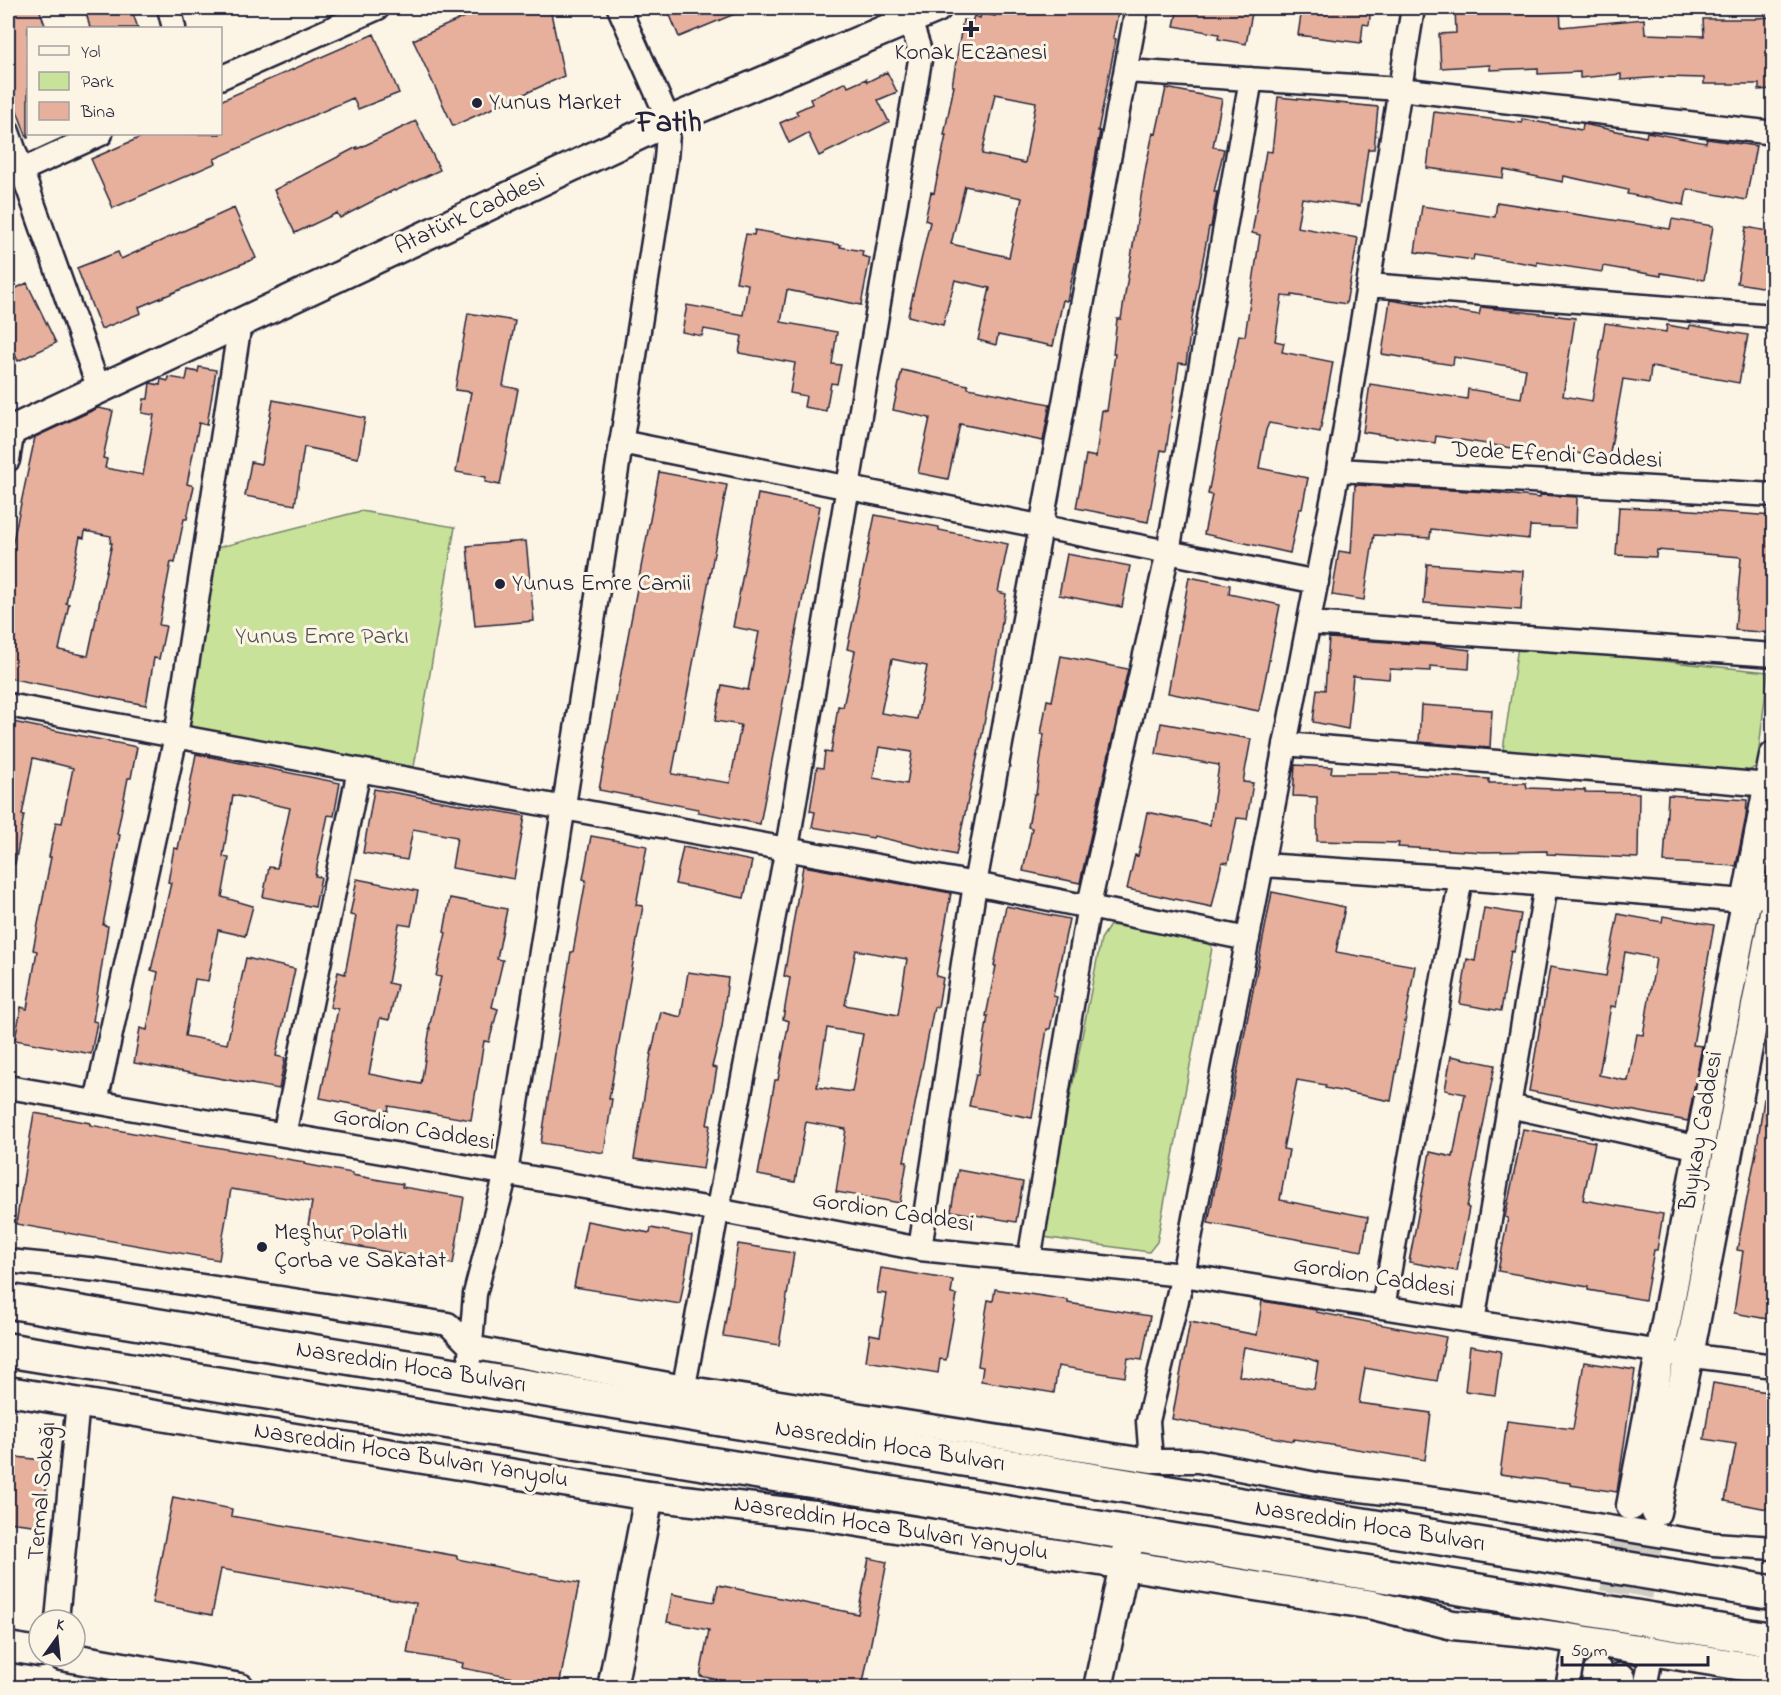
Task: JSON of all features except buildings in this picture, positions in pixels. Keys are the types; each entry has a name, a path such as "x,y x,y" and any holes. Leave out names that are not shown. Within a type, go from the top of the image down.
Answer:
{"highway":[{"name":"Nasreddin Hoca Bulvarı","path":"8,1301 469,1362 1773,1593"},
{"name":"Nasreddin Hoca Bulvarı","path":"8,1350 1773,1640"}],"street":[{"path":"169,8 174,27"},
{"path":"469,1362 475,1294 506,1173 666,159 669,122 619,8"},
{"name":"Atatürk Caddesi","path":"10,431 907,13 937,8"},
{"path":"920,1249 975,884 1137,8"},
{"path":"1151,1461 1148,1421 1183,1275 1317,582 1338,470 1413,8"},
{"path":"222,77 366,10"},
{"path":"907,13 917,40 920,60 787,848 681,1400 1151,1461 1198,1461 1321,1485 1449,1501 1713,1544 1773,1548"},
{"path":"1126,71 1400,89 1773,133"},
{"path":"1029,1260 1089,905 1168,552 1251,79"},
{"path":"8,132 14,174 99,389"},
{"path":"14,174 99,135"},
{"path":"1368,285 1773,316"},
{"path":"96,1102 176,736 240,323"},
{"path":"8,460 10,431"},
{"path":"621,442 1317,582"},
{"name":"Dede Efendi Caddesi","path":"1338,470 1773,495"},
{"path":"1309,623 1773,655"},
{"path":"8,705 787,848 1089,905 1248,939"},
{"path":"1285,744 1768,784"},
{"name":"Bıyıkay Caddesi","path":"1773,756 1661,1352 1643,1509 1689,1355 1764,1012 1773,912"},
{"path":"284,1135 359,770"},
{"path":"1262,865 1461,878 1745,901 1773,891"},
{"path":"1383,1307 1461,878"},
{"path":"1473,1322 1546,885"},
{"name":"Gordion Caddesi","path":"8,1087 717,1210 920,1249 1183,1275 1661,1352 1773,1366"},
{"path":"1509,1107 1699,1148"},
{"path":"8,1261 98,1270 448,1324 469,1362"},
{"name":"Nasreddin Hoca Bulvarı Yanyolu","path":"8,1391 649,1496 815,1515 1124,1564 1373,1605 1453,1625 1528,1632 1773,1671"},
{"name":"Termal Sokağı","path":"58,1608 78,1402"},
{"path":"612,1688 649,1496"},
{"path":"1098,1688 1130,1533"},
{"path":"1567,1688 1576,1639"},
{"path":"8,1647 27,1650"},
{"path":"1616,1682 1652,1651"},
{"path":"87,1660 240,1688"}],"green space":[{"name":"Yunus Emre Parkı","path":"361,511 455,527 414,767 185,727 216,548"},
{"path":"1518,646 1768,672 1757,766 1742,775 1503,750"},
{"path":"1110,925 1206,938 1212,948 1157,1242 1149,1252 1043,1237 1101,939"}],"tunnel":[{"path":"1606,1634 1631,1506"},
{"path":"1621,1678 1656,1512"}],"place":[{"name":"Konak Eczanesi","path":"971,29"},
{"name":"Yunus Market","path":"477,103"},
{"name":"Yunus Emre Camii","path":"500,584"},
{"name":"Meşhur Polatlı Çorba ve Sakatat","path":"262,1247"}],"district":[{"name":"Fatih","path":"669,124"}]}
